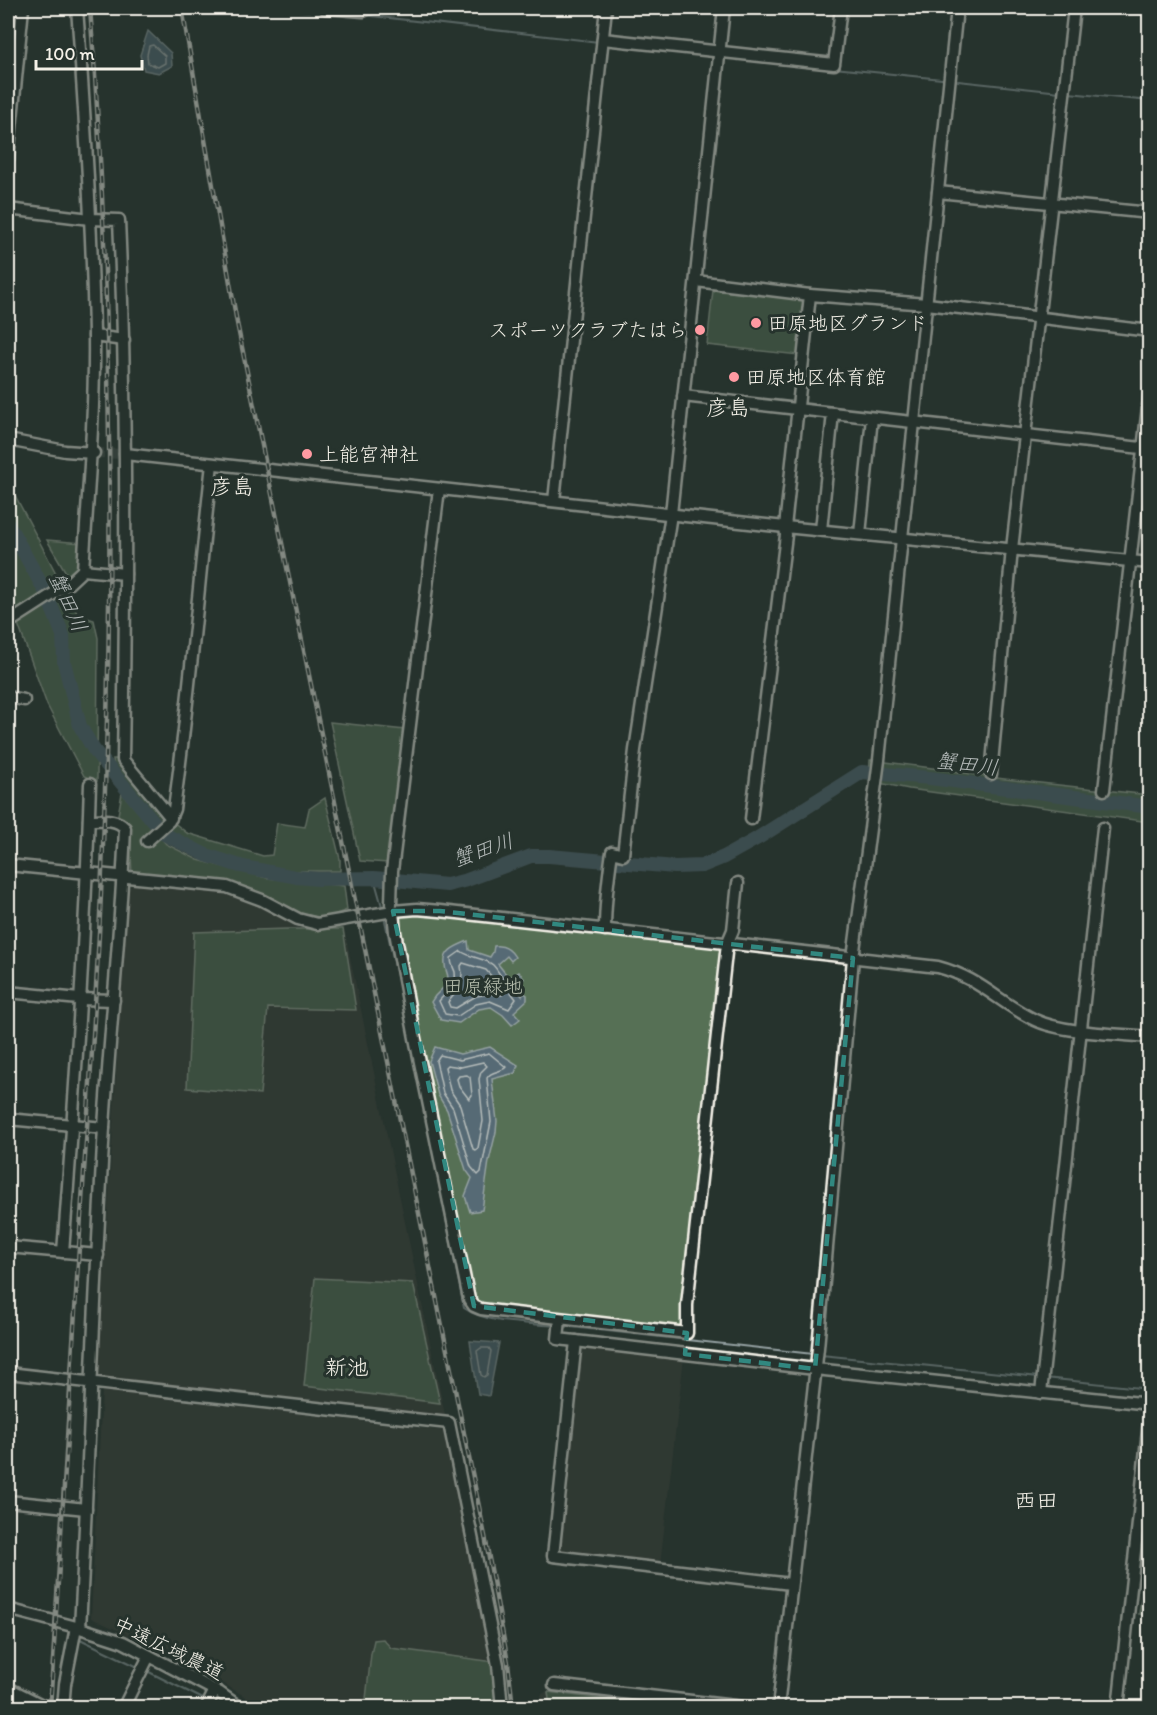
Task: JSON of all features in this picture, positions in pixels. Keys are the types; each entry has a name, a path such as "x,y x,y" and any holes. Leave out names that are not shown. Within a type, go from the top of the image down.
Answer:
{"street":[{"path":"8,159 23,8"},
{"path":"8,623 67,585 83,570 93,453 94,336 90,219 77,8"},
{"path":"325,8 363,11 370,8"},
{"path":"554,501 606,8"},
{"path":"605,930 605,900 612,852 623,855 635,750 671,514 724,8"},
{"path":"603,41 834,64 840,8"},
{"path":"778,1707 818,1348 853,958 877,780 957,8"},
{"path":"990,774 1012,549 1074,8"},
{"path":"938,192 1149,213"},
{"path":"8,209 90,219 119,220 124,340 125,454 123,760 170,819"},
{"path":"696,281 810,295 927,304 1149,331"},
{"path":"751,819 786,535 810,295"},
{"path":"94,336 124,340"},
{"path":"1104,790 1131,561 1147,449 1149,389"},
{"path":"683,396 1147,449"},
{"path":"821,530 833,413"},
{"path":"860,534 872,418"},
{"path":"8,440 93,453"},
{"path":"125,454 785,527 1149,563"},
{"path":"147,841 170,819 174,809 188,707 212,464"},
{"path":"439,489 392,871 392,908 415,1038 469,1299 474,1306 481,1309 687,1333"},
{"path":"83,570 125,574"},
{"path":"8,697 24,700"},
{"path":"63,1252 73,1126 90,784"},
{"path":"63,1707 65,1684 78,1627 86,1509 90,1381 104,1128 125,828 121,823 113,820 89,820"},
{"path":"1042,1391 1103,828"},
{"path":"8,865 227,887 262,900 298,919 317,924 372,915 392,908 417,909 938,967 953,971 978,983 1037,1021 1048,1025 1149,1037"},
{"path":"685,1354 687,1305 727,944 733,930 738,883"},
{"path":"8,992 114,1000"},
{"path":"8,1119 104,1128"},
{"path":"8,1246 98,1255"},
{"path":"560,1319 558,1339 1149,1404"},
{"path":"576,1341 553,1556 791,1584"},
{"path":"8,1372 449,1423 498,1665 502,1707"},
{"path":"1118,1707 1149,1412"},
{"path":"8,1501 86,1509"},
{"name":"中遠広域農道","path":"8,1608 123,1642 215,1690 241,1707"},
{"path":"123,1707 149,1656"},
{"path":"554,1685 752,1707"},
{"path":"8,1689 42,1705 57,1707"},
{"path":"206,1707 215,1690"}],"highlighted area":[{"path":"393,911 440,911 853,958 815,1369 685,1354 687,1333 474,1306"}],"shaded area":[{"path":"134,883 230,894 252,901 296,927 313,931 344,928 445,1415 102,1381 98,1377 127,890"},
{"path":"588,1346 684,1357 660,1565 558,1554 581,1352"},
{"path":"102,1391 446,1431 497,1683 498,1707 258,1707 188,1662 91,1618"},
{"path":"547,1691 695,1707 542,1707 541,1695"}],"green space":[{"name":"田原地区グランド","path":"713,290 805,300 799,355 707,345"},
{"path":"8,482 78,615 94,620 98,638 97,781 84,776 47,705 8,596"},
{"path":"47,540 82,543 79,569 68,576"},
{"path":"330,722 405,730 388,863 360,861"},
{"path":"113,759 120,759 167,817 187,833 263,856 272,855 277,823 305,827 309,809 325,798 340,859 340,871 281,871 206,851 177,838 163,827 137,797 114,767"},
{"path":"870,760 996,778 1149,795 1149,822 909,789 869,781"},
{"path":"122,793 166,844 198,860 267,878 344,886 347,910 326,918 286,912 233,889 132,878 130,827 118,815"},
{"name":"田原緑地","path":"393,911 727,944 687,1328 472,1303"},
{"path":"343,929 356,1010 268,1008 260,1094 187,1088 194,932"},
{"path":"315,1278 413,1283 440,1403 304,1386"},
{"path":"1150,1536 1149,1615 1139,1614"},
{"path":"383,1639 391,1648 497,1661 502,1707 365,1708 374,1640"},
{"path":"548,1692 626,1702 625,1707 550,1707"},
{"path":"11,1694 35,1704 35,1707 8,1708"}],"water":[{"path":"148,31 171,53 172,66 159,73 144,70 140,55"},
{"path":"468,941 469,950 490,957 494,946 500,946 509,949 515,957 511,961 507,956 498,964 509,978 519,972 524,979 515,987 522,996 524,993 527,995 527,1000 514,1012 520,1019 512,1025 491,1007 479,1009 459,1023 441,1020 431,1002 448,983 445,967 446,955 452,949"},
{"path":"435,1047 460,1054 490,1047 518,1065 515,1073 492,1079 497,1121 482,1210 470,1212 465,1196 472,1178 466,1170 447,1110 438,1095 429,1061"},
{"path":"470,1341 499,1343 489,1396 478,1394"}],"waterway":[{"path":"272,8 324,12"},
{"path":"363,15 599,42"},
{"path":"834,68 942,79"},
{"path":"958,81 1060,92"},
{"path":"1069,93 1150,101"},
{"name":"蟹田川","path":"8,524 45,591 63,635 64,662 80,726 94,750 164,834 206,855 240,866 296,877 374,878 447,885 467,880 531,856 675,867 702,866 758,838 862,772 930,778 1150,807"},
{"path":"374,878 383,910"},
{"path":"384,916 405,1013"},
{"path":"415,1065 464,1308 496,1320 556,1326"},
{"path":"562,1326 813,1354"},
{"path":"821,1355 1039,1377"},
{"path":"1045,1378 1150,1389"},
{"path":"1128,1666 1150,1472"},
{"path":"80,1639 140,1668"},
{"path":"145,1670 205,1700"}],"tunnel":[{"path":"94,453 125,454"}],"railway":[{"path":"50,1708 97,965 106,763 110,547 107,331 98,115 90,8"},
{"path":"182,8 237,323 485,1536 508,1663 513,1708"}],"place":[{"name":"田原地区グランド","path":"756,323"},
{"name":"スポーツクラブたはら","path":"700,330"},
{"name":"田原地区体育館","path":"734,377"},
{"name":"上能宮神社","path":"307,454"}],"district":[{"name":"彦島","path":"728,407"},
{"name":"彦島","path":"232,486"},
{"name":"新池","path":"347,1367"},
{"name":"西田","path":"1036,1500"}]}
